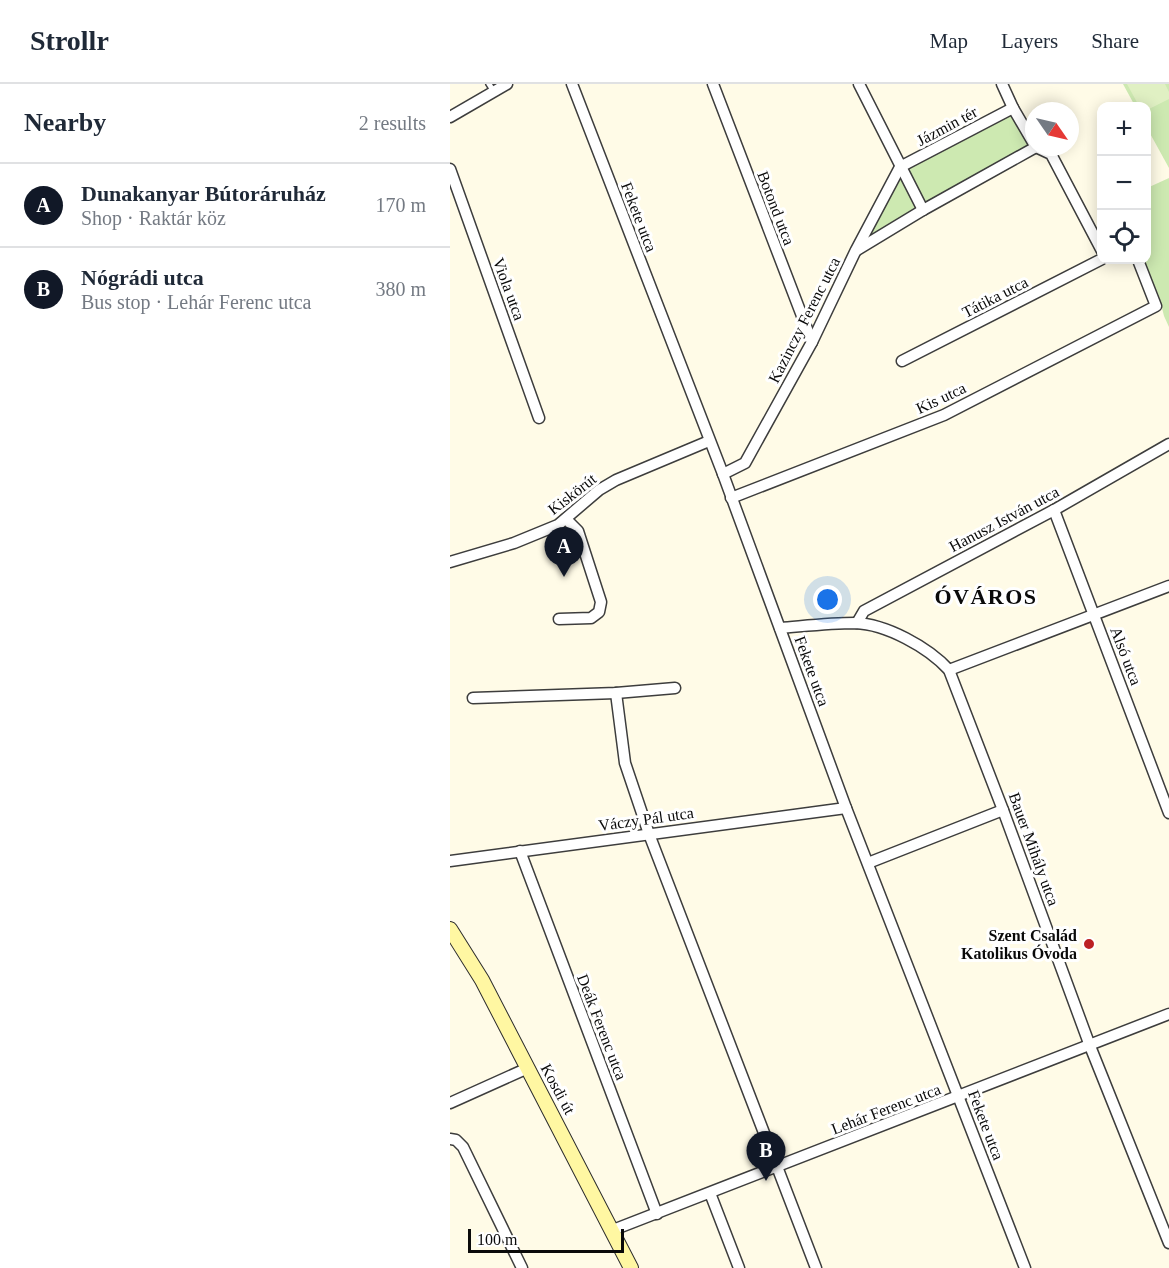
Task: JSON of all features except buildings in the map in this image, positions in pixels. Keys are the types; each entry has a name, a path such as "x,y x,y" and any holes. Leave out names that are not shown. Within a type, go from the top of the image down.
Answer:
{"street":[{"path":"450,117 492,88 507,84"},
{"name":"Fekete utca","path":"572,84 723,474 846,808 1025,1268"},
{"name":"Botond utca","path":"713,84 812,342"},
{"path":"859,84 923,210"},
{"path":"1002,84 1025,129"},
{"name":"Jázmin tér","path":"900,167 1013,108"},
{"path":"856,250 1025,152"},
{"path":"1052,156 1097,243"},
{"name":"Kazinczy Ferenc utca","path":"723,474 746,463 812,342 856,250 900,167"},
{"name":"Viola utca","path":"450,169 539,418"},
{"name":"Tátika utca","path":"902,361 1097,260"},
{"name":"Kis utca","path":"731,498 944,415 1156,306 1140,264"},
{"name":"Kiskörút","path":"450,562 558,525 587,500 616,480 709,441"},
{"name":"Hanusz István utca","path":"857,623 864,611 1054,510 1169,444"},
{"name":"Alsó utca","path":"1054,510 1169,813"},
{"path":"559,619 591,618 599,612 601,602 578,531 566,519"},
{"path":"949,670 1169,586"},
{"name":"Bauer Mihály utca","path":"780,628 857,623 885,630 913,641 936,656 949,670 1090,1046 1169,1243"},
{"path":"472,698 616,693 675,688"},
{"path":"616,693 626,763 649,834 816,1268"},
{"name":"Váczy Pál utca","path":"450,861 846,808"},
{"path":"868,863 1003,810"},
{"name":"Deák Ferenc utca","path":"520,851 657,1214"},
{"name":"Kosdi út","path":"450,928 482,980 631,1268"},
{"name":"Lehár Ferenc utca","path":"613,1230 1169,1014"},
{"path":"450,1103 528,1068"},
{"path":"450,1139 456,1140 464,1147 522,1268"},
{"path":"710,1193 739,1268"}],"green space":[{"path":"1123,84 1169,84 1169,168 1151,135 1151,102 1133,102"},
{"path":"1127,84 1165,84 1169,92 1169,99 1151,108 1151,102 1137,102"},
{"path":"1013,108 1025,129 1025,149 856,250 900,167"},
{"path":"1169,178 1169,327 1145,264 1151,264 1151,186"}],"place":[{"name":"Dunakanyar Bútoráruház","path":"564,577"},
{"name":"Szent Család Katolikus Óvoda","path":"1089,944"},
{"name":"Nógrádi utca","path":"766,1181"}],"district":[{"name":"ÓVÁROS","path":"986,596"}]}
